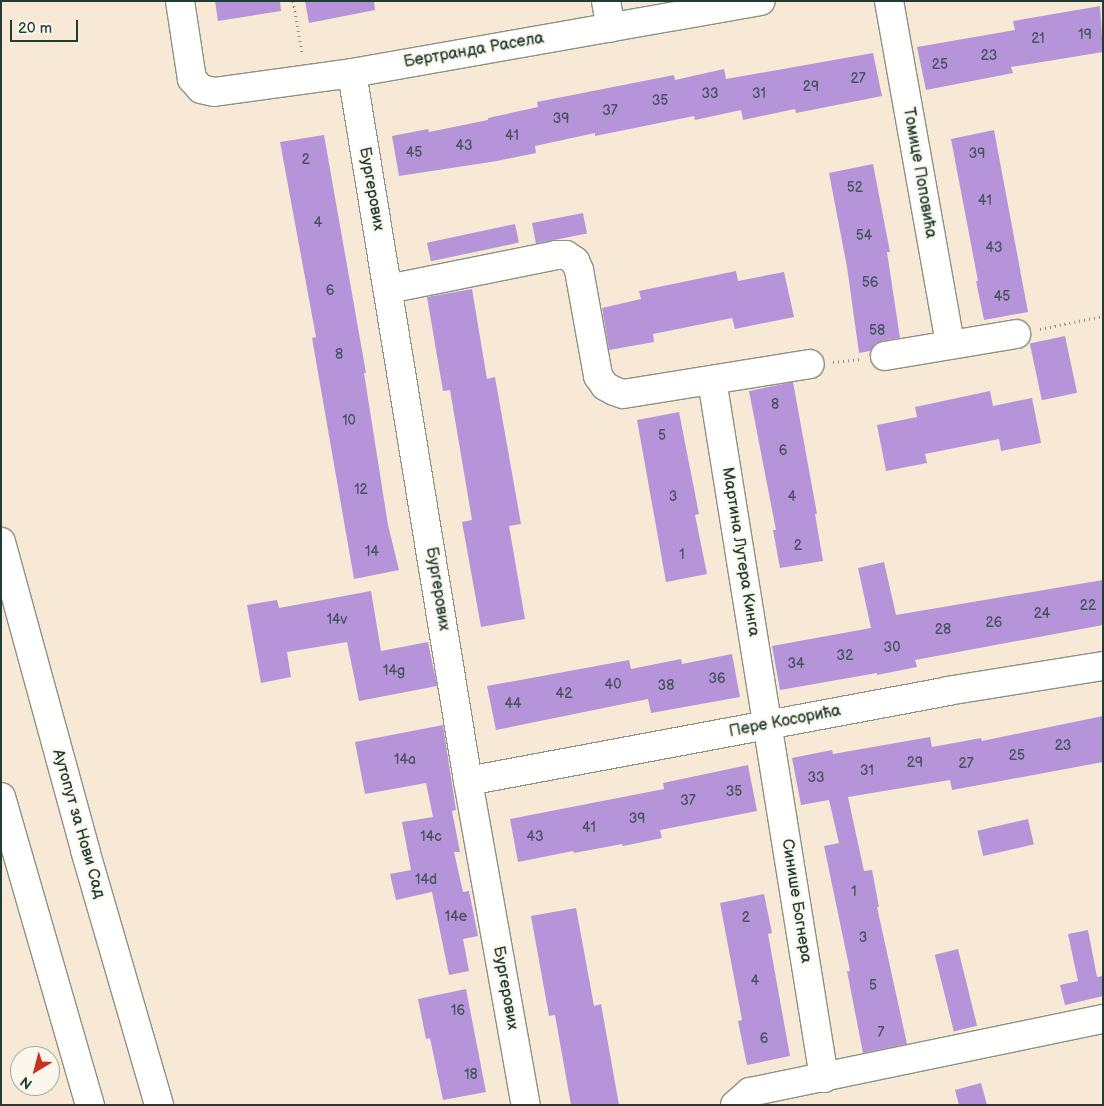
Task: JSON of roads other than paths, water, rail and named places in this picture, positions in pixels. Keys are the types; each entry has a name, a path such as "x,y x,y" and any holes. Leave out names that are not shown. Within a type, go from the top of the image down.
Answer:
{"street":[{"name":"Бертранда Расела","path":"180,1 192,79 202,89 214,92 352,72 756,2"},
{"path":"606,1 611,28"},
{"name":"Томице Поповића","path":"889,1 950,345"},
{"name":"Бургерових","path":"352,72 468,781 526,1105"},
{"path":"388,289 556,255 566,255 575,260 579,270 598,376 605,386 623,394 810,364"},
{"path":"884,356 1016,334"},
{"name":"Мартина Лутера Кинга","path":"712,380 768,725"},
{"name":"Аутопут за Нови Сад","path":"1,542 84,850 159,1105"},
{"name":"Пере Косорића","path":"468,781 947,691 1103,666"},
{"name":"Синише Богнера","path":"768,725 824,1078"},
{"path":"1,797 90,1105"},
{"path":"735,1105 750,1092 1103,1020"}]}
